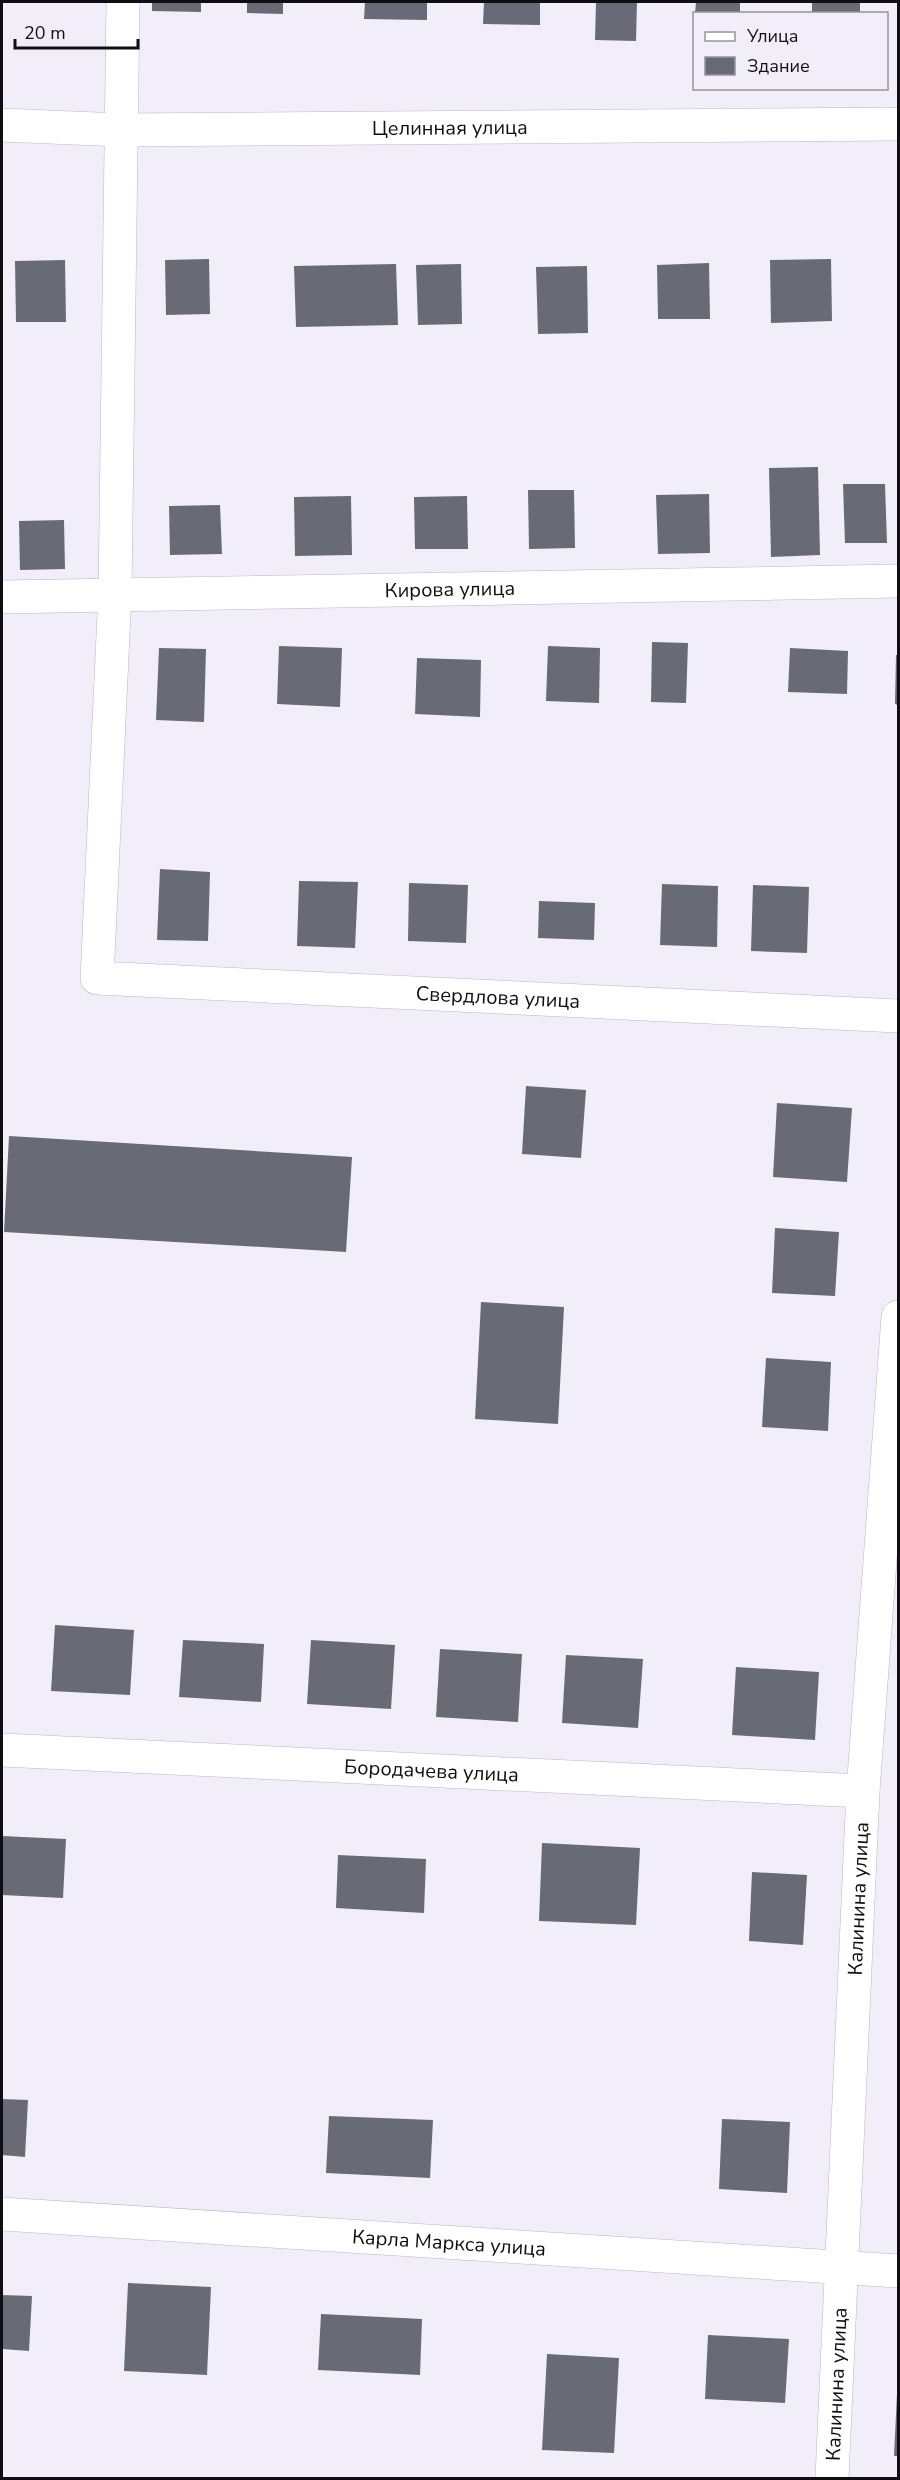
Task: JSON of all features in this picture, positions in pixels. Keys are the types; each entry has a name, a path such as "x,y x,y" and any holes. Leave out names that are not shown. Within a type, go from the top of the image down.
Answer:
{"street":[{"path":"115,593 123,2"},
{"name":"Целинная улица","path":"2,125 121,130 898,124"},
{"name":"Кирова улица","path":"2,597 115,593 898,580"},
{"name":"Свердлова улица","path":"115,593 97,978 898,1016"},
{"name":"Калинина улица","path":"832,2478 863,1791 898,1317"},
{"name":"Бородачева улица","path":"2,1749 863,1791"},
{"name":"Карла Маркса улица","path":"2,2214 898,2271"}],"building":[{"path":"152,2 201,2 201,12 152,11"},
{"path":"247,2 283,2 283,14 247,13"},
{"path":"365,2 427,2 427,20 364,19"},
{"path":"484,2 540,2 540,25 483,24"},
{"path":"596,2 637,2 636,41 595,40"},
{"path":"696,2 740,2 740,12 695,12"},
{"path":"812,2 860,2 860,12 812,12"},
{"path":"209,259 210,314 166,315 165,260"},
{"path":"831,259 832,321 771,323 770,260"},
{"path":"65,260 66,322 16,322 15,261"},
{"path":"709,263 710,319 658,319 657,265"},
{"path":"396,264 398,325 296,327 294,266"},
{"path":"461,264 462,324 418,325 416,265"},
{"path":"587,266 588,333 538,334 536,267"},
{"path":"818,467 820,555 771,557 769,468"},
{"path":"843,484 885,484 887,543 845,543"},
{"path":"528,490 574,490 575,548 529,549"},
{"path":"709,494 710,553 658,554 656,495"},
{"path":"351,496 352,555 295,556 294,497"},
{"path":"467,496 468,549 415,549 414,497"},
{"path":"220,505 222,554 170,555 169,506"},
{"path":"64,520 65,569 20,570 19,521"},
{"path":"652,642 688,643 686,703 651,702"},
{"path":"279,646 342,648 340,707 277,704"},
{"path":"548,646 600,648 599,703 546,701"},
{"path":"159,648 206,649 204,722 156,720"},
{"path":"790,648 848,651 847,694 788,692"},
{"path":"896,655 898,655 898,705 895,704"},
{"path":"417,658 481,660 480,717 415,714"},
{"path":"160,869 210,872 208,941 157,940"},
{"path":"299,881 358,882 355,948 297,946"},
{"path":"409,883 468,885 466,943 408,941"},
{"path":"662,884 718,886 717,947 660,945"},
{"path":"753,885 809,887 807,953 751,951"},
{"path":"539,901 595,903 594,940 538,938"},
{"path":"526,1086 586,1090 581,1158 522,1154"},
{"path":"777,1103 852,1108 847,1182 773,1177"},
{"path":"9,1136 352,1157 346,1252 4,1232"},
{"path":"775,1228 839,1232 835,1296 772,1293"},
{"path":"481,1302 564,1307 558,1424 475,1419"},
{"path":"766,1358 831,1362 828,1431 762,1427"},
{"path":"55,1625 134,1630 130,1695 51,1691"},
{"path":"183,1640 264,1644 261,1702 179,1697"},
{"path":"311,1640 395,1645 391,1709 307,1704"},
{"path":"440,1649 522,1654 518,1722 436,1717"},
{"path":"566,1655 643,1659 638,1728 562,1723"},
{"path":"736,1667 819,1672 815,1740 732,1735"},
{"path":"2,1836 66,1839 63,1898 2,1895"},
{"path":"542,1843 640,1848 636,1925 539,1921"},
{"path":"338,1855 426,1859 424,1913 336,1908"},
{"path":"752,1872 807,1875 803,1945 749,1941"},
{"path":"2,2099 28,2100 25,2157 2,2155"},
{"path":"329,2116 433,2120 430,2178 326,2173"},
{"path":"722,2119 790,2122 787,2193 719,2189"},
{"path":"128,2283 211,2287 207,2375 124,2371"},
{"path":"2,2295 32,2296 29,2351 2,2349"},
{"path":"321,2314 422,2319 420,2375 318,2370"},
{"path":"708,2335 789,2339 785,2403 705,2399"},
{"path":"547,2354 619,2358 614,2453 542,2450"},
{"path":"897,2394 898,2456 894,2456"}]}
